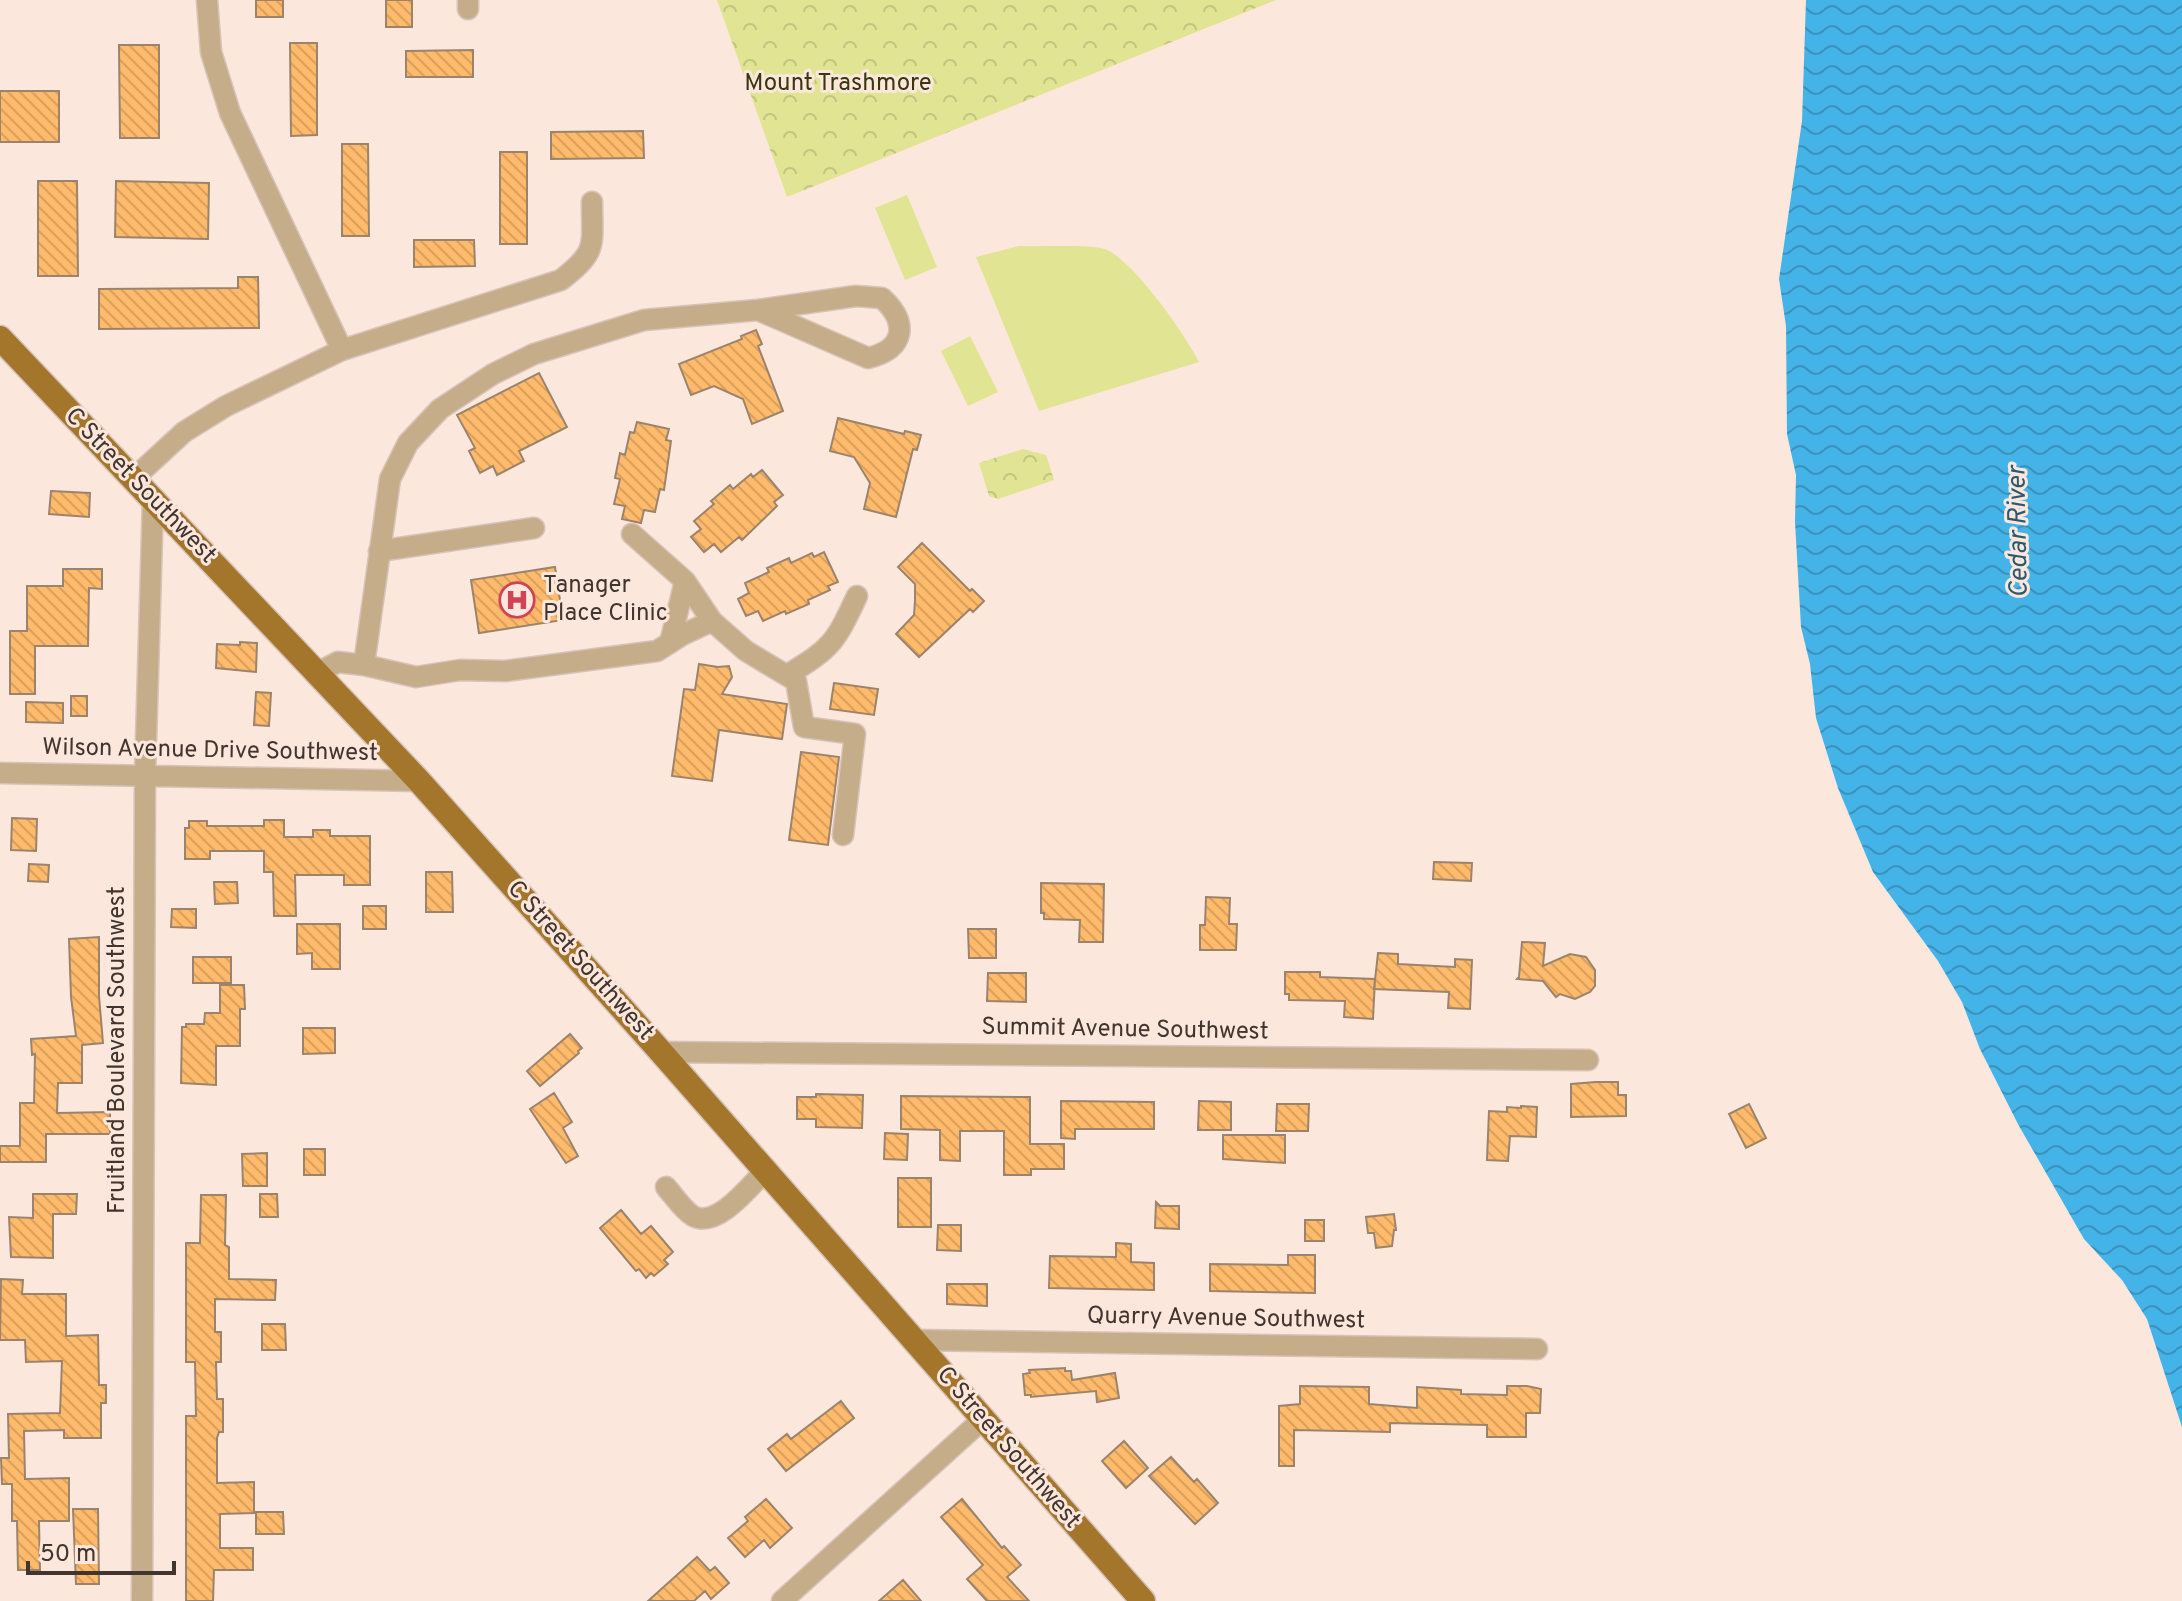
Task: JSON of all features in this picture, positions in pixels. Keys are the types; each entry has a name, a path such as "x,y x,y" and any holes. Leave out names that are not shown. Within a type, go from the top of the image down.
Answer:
{"main road":[{"name":"C Street Southwest","path":"0,338 419,781 1143,1601"}],"street":[{"path":"207,0 211,52 230,113 342,350"},
{"path":"133,479 184,432 226,406 342,350 561,280 581,265 592,248 592,202"},
{"path":"364,665 390,479 408,443 440,409 493,374 534,354 644,320 758,310 856,296 882,298 899,318 900,332 893,345 882,355 868,358 758,310"},
{"name":"Fruitland Boulevard Southwest","path":"142,1601 145,776 153,500"},
{"path":"379,551 534,528"},
{"path":"632,534 685,581 712,621 746,651 796,681 804,727 855,734 843,835"},
{"path":"670,643 685,581"},
{"path":"787,675 823,654 839,634 857,596"},
{"path":"319,672 338,662 416,677 460,670 505,671 657,651 712,621"},
{"name":"Wilson Avenue Drive Southwest","path":"0,773 419,781"},
{"name":"Summit Avenue Southwest","path":"661,1052 1588,1060"},
{"path":"666,1187 690,1215 700,1218 715,1216 730,1206 765,1171"},
{"name":"Quarry Avenue Southwest","path":"914,1340 1537,1349"},
{"path":"782,1601 983,1419"}],"green space":[{"name":"Mount Trashmore","path":"717,0 1276,0 787,197"},
{"path":"907,195 937,267 905,280 875,208"},
{"path":"1019,246 1098,247 1117,256 1157,299 1199,362 1039,411 976,257"},
{"path":"970,336 998,392 968,406 941,351"},
{"path":"1023,449 1046,455 1054,480 998,499 989,496 979,463"}],"water":[{"name":"Cedar River","path":"1806,0 2182,0 2182,1427 2147,1319 2122,1280 2084,1239 2019,1126 1980,1049 1962,1002 1938,961 1873,872 1838,788 1816,718 1810,664 1801,627 1795,522 1796,475 1787,434 1786,326 1779,279 1802,121"}],"building":[{"path":"256,0 283,0 283,17 256,17"},
{"path":"386,0 412,0 412,27 386,27"},
{"path":"290,43 317,43 317,135 291,136"},
{"path":"119,45 159,45 159,138 120,138"},
{"path":"473,50 473,77 406,77 406,51"},
{"path":"0,91 59,91 59,142 0,142"},
{"path":"643,131 644,158 551,159 551,132"},
{"path":"342,144 368,144 369,236 342,236"},
{"path":"500,152 527,152 527,244 500,244"},
{"path":"38,181 77,181 78,276 38,276"},
{"path":"116,181 209,183 208,239 115,237"},
{"path":"414,240 474,240 475,266 414,267"},
{"path":"238,277 258,277 259,328 99,329 99,289 238,288"},
{"path":"756,330 762,344 758,346 783,411 752,424 743,399 714,386 691,395 679,364 742,339 741,336"},
{"path":"539,373 567,427 519,451 524,461 497,475 493,466 480,473 469,451 475,448 457,415"},
{"path":"838,418 904,434 905,431 921,435 917,450 913,449 896,517 864,509 870,483 854,457 830,451"},
{"path":"637,422 669,429 666,440 671,441 664,490 660,489 655,512 644,510 641,523 622,519 625,506 614,504 620,479 615,478 620,453 625,455 630,432 634,433"},
{"path":"762,470 783,495 774,502 777,506 742,540 739,537 721,552 714,544 704,552 691,537 701,529 694,521 730,485 733,489 751,474 753,477"},
{"path":"51,491 90,493 89,517 49,514"},
{"path":"922,543 984,601 973,612 970,609 919,657 896,634 914,615 915,601 915,584 898,567"},
{"path":"824,552 838,582 828,586 830,590 786,614 785,611 763,621 758,611 746,616 738,599 749,593 745,583 789,558 791,563 812,553 814,557"},
{"name":"Tanager Place Clinic","path":"555,567 563,620 479,633 471,580"},
{"path":"63,569 102,569 102,589 89,588 88,646 35,646 35,694 10,694 10,631 27,631 27,586 63,586"},
{"path":"240,642 257,643 256,672 216,668 217,644 240,645"},
{"path":"699,664 729,666 732,677 722,694 787,704 782,739 719,730 712,781 672,776 684,689 695,690"},
{"path":"834,683 878,689 874,715 830,709"},
{"path":"256,692 271,693 269,726 254,725"},
{"path":"71,696 87,696 87,716 71,716"},
{"path":"26,702 63,703 63,723 26,722"},
{"path":"801,752 839,757 828,845 789,840"},
{"path":"12,818 37,819 36,851 11,850"},
{"path":"264,820 284,820 284,837 313,837 313,830 330,830 330,836 370,836 370,885 344,885 344,875 295,875 296,916 274,916 273,872 264,872 264,851 210,851 210,859 185,859 185,828 189,828 189,821 207,821 207,826 264,826"},
{"path":"1434,862 1472,863 1471,881 1433,879"},
{"path":"29,864 49,865 48,882 28,881"},
{"path":"426,872 452,872 453,912 426,912"},
{"path":"214,882 237,882 238,903 215,904"},
{"path":"1041,883 1104,884 1103,942 1079,942 1080,920 1044,919 1044,913 1041,913"},
{"path":"1206,897 1230,898 1229,924 1237,924 1236,950 1200,950 1200,925 1205,925"},
{"path":"363,906 386,906 386,929 363,929"},
{"path":"172,909 196,909 196,928 171,927"},
{"path":"297,924 340,924 340,969 312,969 312,953 297,954"},
{"path":"968,929 996,929 996,958 969,958"},
{"path":"99,937 103,1043 82,1045 82,1083 58,1083 57,1113 110,1112 110,1134 46,1134 46,1162 0,1162 0,1146 20,1146 20,1103 34,1103 35,1054 32,1055 31,1039 76,1036 69,939"},
{"path":"1522,942 1545,943 1543,966 1570,954 1586,957 1595,970 1595,986 1575,999 1560,994 1556,997 1543,981 1517,979"},
{"path":"1378,953 1398,954 1398,964 1455,967 1455,959 1472,960 1470,1009 1448,1008 1449,992 1374,989"},
{"path":"193,957 231,957 231,983 193,983"},
{"path":"1285,972 1320,972 1320,977 1375,979 1373,1019 1344,1017 1345,1001 1289,1000 1289,994 1285,994"},
{"path":"988,973 1026,973 1026,1002 987,1001"},
{"path":"220,985 244,985 245,1009 240,1009 240,1046 216,1046 216,1085 181,1083 182,1027 186,1024 204,1024 205,1013 220,1013"},
{"path":"303,1028 335,1028 335,1053 303,1054"},
{"path":"570,1034 582,1048 540,1086 527,1071"},
{"path":"1618,1082 1618,1095 1626,1095 1626,1116 1571,1117 1571,1084"},
{"path":"554,1093 572,1122 563,1128 578,1156 566,1163 530,1109"},
{"path":"816,1094 863,1095 862,1128 816,1127 816,1119 797,1119 797,1097 816,1097"},
{"path":"901,1096 1030,1097 1030,1144 1064,1144 1064,1169 1031,1169 1031,1175 1004,1175 1004,1131 960,1131 960,1161 940,1160 940,1130 901,1129"},
{"path":"1061,1101 1154,1102 1154,1129 1075,1129 1075,1139 1061,1138"},
{"path":"1199,1101 1231,1102 1231,1130 1198,1130"},
{"path":"1277,1104 1309,1104 1308,1131 1276,1131"},
{"path":"1749,1104 1766,1138 1746,1148 1729,1114"},
{"path":"1507,1107 1537,1107 1536,1137 1510,1136 1508,1161 1487,1160 1489,1111 1507,1112"},
{"path":"885,1133 908,1134 907,1160 884,1159"},
{"path":"1223,1135 1285,1135 1285,1163 1223,1159"},
{"path":"304,1149 325,1149 325,1175 304,1175"},
{"path":"267,1153 267,1186 243,1186 242,1154"},
{"path":"898,1178 931,1178 931,1227 898,1227"},
{"path":"33,1194 77,1194 76,1214 53,1214 53,1258 11,1257 9,1217 33,1218"},
{"path":"260,1194 277,1194 278,1217 260,1217"},
{"path":"201,1195 226,1195 225,1245 229,1247 229,1279 276,1280 275,1300 215,1299 215,1332 221,1332 221,1362 216,1362 217,1399 223,1399 223,1432 219,1432 217,1438 217,1483 254,1482 254,1513 220,1514 220,1548 253,1548 253,1570 214,1570 213,1601 186,1601 186,1416 196,1416 195,1362 186,1362 186,1243 200,1243"},
{"path":"1156,1202 1160,1206 1179,1206 1179,1229 1155,1228"},
{"path":"621,1210 641,1234 651,1226 673,1252 664,1260 668,1264 654,1276 651,1273 646,1278 639,1269 636,1271 600,1228"},
{"path":"1394,1214 1396,1230 1392,1246 1376,1248 1374,1233 1368,1233 1366,1217"},
{"path":"1305,1220 1324,1220 1324,1241 1305,1241"},
{"path":"938,1225 961,1225 961,1251 937,1250"},
{"path":"1116,1243 1131,1244 1131,1262 1154,1263 1154,1290 1049,1288 1050,1256 1116,1257"},
{"path":"1288,1255 1315,1255 1315,1293 1210,1291 1210,1264 1288,1265"},
{"path":"1,1279 23,1280 22,1294 66,1294 66,1336 98,1335 99,1385 106,1385 106,1403 101,1403 101,1438 64,1438 64,1430 24,1431 25,1479 69,1478 69,1521 39,1521 40,1570 18,1570 17,1521 12,1521 12,1484 2,1484 1,1458 9,1458 8,1414 60,1413 62,1361 26,1362 25,1340 0,1340"},
{"path":"947,1284 987,1284 987,1306 947,1304"},
{"path":"262,1324 285,1324 286,1350 262,1350"},
{"path":"1065,1368 1065,1371 1071,1371 1072,1380 1115,1373 1119,1398 1097,1402 1096,1391 1025,1395 1023,1374 1030,1373 1029,1370"},
{"path":"1300,1386 1369,1387 1369,1404 1417,1408 1417,1387 1461,1390 1461,1394 1507,1395 1507,1386 1527,1386 1541,1389 1540,1413 1526,1413 1526,1437 1487,1437 1487,1425 1390,1423 1390,1432 1294,1430 1294,1466 1279,1466 1279,1406 1300,1404"},
{"path":"841,1401 854,1418 786,1471 768,1449 787,1434 791,1439"},
{"path":"1124,1441 1148,1468 1126,1488 1102,1461"},
{"path":"1171,1457 1194,1482 1197,1479 1218,1503 1195,1524 1149,1476"},
{"path":"766,1499 792,1528 770,1548 764,1540 745,1557 728,1538 748,1521 745,1517"},
{"path":"962,1499 1002,1548 1004,1546 1021,1565 1007,1577 1029,1601 987,1601 967,1579 983,1565 941,1517"},
{"path":"73,1509 98,1509 99,1584 76,1584"},
{"path":"256,1512 283,1512 284,1534 256,1534"},
{"path":"697,1557 710,1571 715,1567 729,1583 711,1599 705,1591 694,1601 648,1601"},
{"path":"903,1580 921,1601 879,1601"}],"place":[{"name":"Tanager Place Clinic","path":"517,600"}]}
